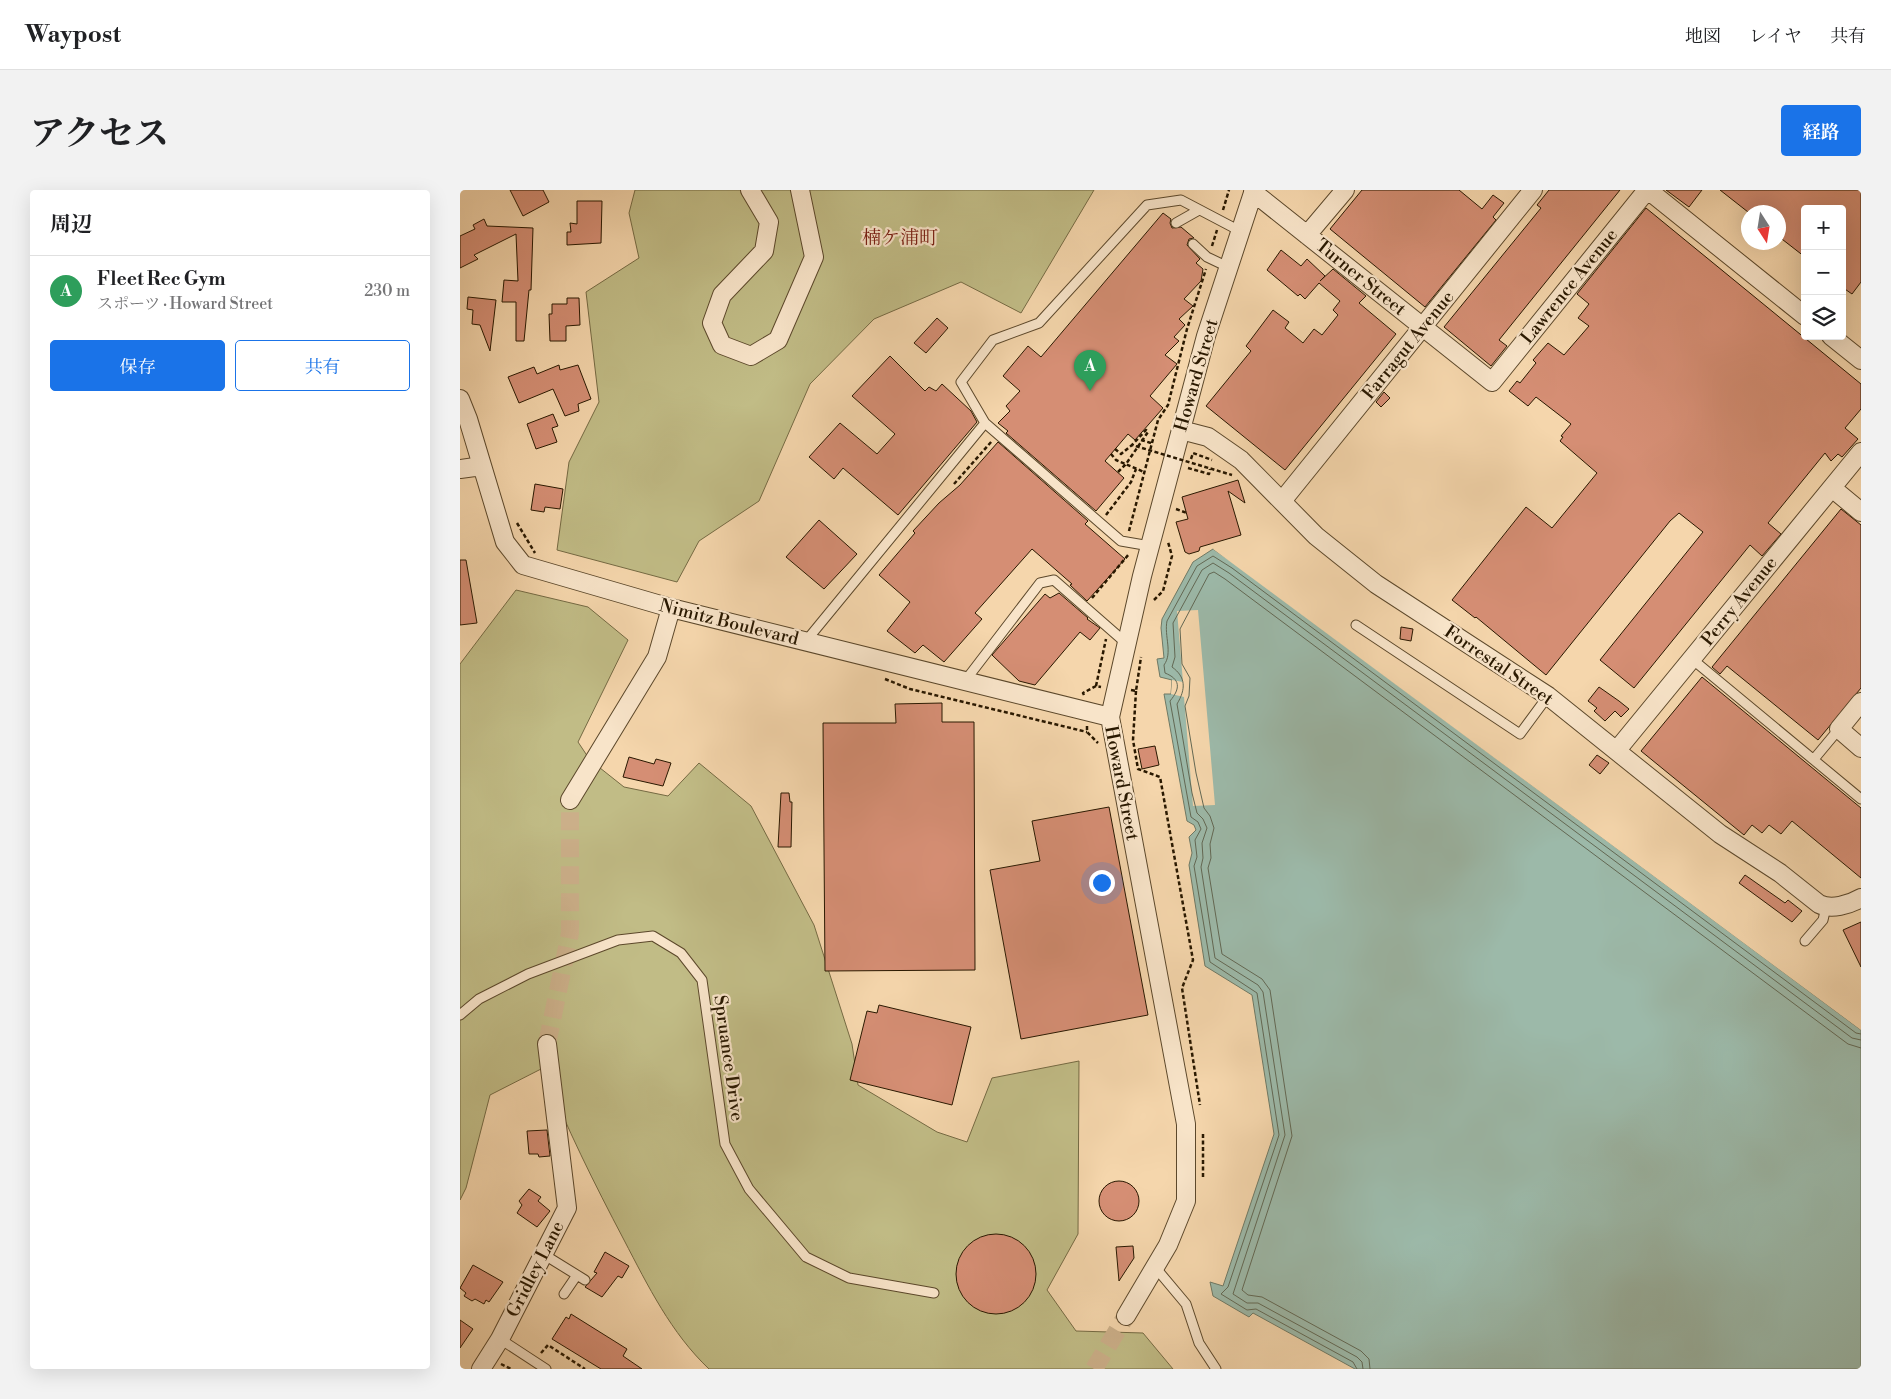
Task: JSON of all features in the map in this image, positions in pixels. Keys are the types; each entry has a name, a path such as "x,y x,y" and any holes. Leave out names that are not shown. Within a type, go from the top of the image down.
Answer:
{"street":[{"path":"750,190 770,222 764,251 722,295 712,323 722,345 751,356 778,340 814,257 800,190"},
{"path":"1308,235 1346,190"},
{"name":"Farragut Avenue","path":"1282,501 1533,190"},
{"path":"1647,190 1801,313"},
{"name":"Lawrence Avenue","path":"1492,382 1647,190"},
{"name":"Turner Street","path":"1254,191 1492,382"},
{"name":"Howard Street","path":"1126,1316 1168,1245 1186,1201 1186,1124 1110,717 1150,546 1206,336 1254,191"},
{"path":"1836,340 1861,360"},
{"name":"Nimitz Boulevard","path":"460,399 505,542 523,565 671,608 1110,717"},
{"name":"Forrestal Street","path":"1181,430 1208,438 1235,456 1282,501 1303,528 1376,584 1548,696 1720,834 1780,872 1822,905"},
{"name":"Perry Avenue","path":"1617,750 1861,452"},
{"path":"460,469 482,466"},
{"path":"1832,488 1861,512"},
{"path":"570,800 657,656 671,608"},
{"path":"1861,702 1838,729 1861,748"},
{"path":"1822,905 1853,903 1861,898"},
{"name":"Gridley Lane","path":"481,1369 500,1339 567,1208 547,1044"}],"lane":[{"path":"1150,546 1122,541 985,423 961,382 993,340 1039,323 1147,205 1181,200 1240,231"},
{"path":"1176,223 1199,210"},
{"path":"1193,244 1207,257 1228,267"},
{"path":"806,641 985,423"},
{"path":"965,681 1040,583 1054,580 1126,643"},
{"path":"1356,626 1520,734 1548,696"},
{"path":"1692,659 1861,799"},
{"path":"1814,759 1838,729"},
{"path":"1805,941 1823,920 1822,905"},
{"name":"Spruance Drive","path":"460,1015 479,999 528,974 618,940 653,936 681,953 702,980 725,1144 749,1189 806,1257 849,1278 934,1293"},
{"path":"543,1254 581,1278 564,1294"},
{"path":"1155,1267 1186,1304 1200,1343 1216,1369"},
{"path":"500,1339 546,1369"}],"path":[{"path":"1222,213 1228,190"},
{"path":"1212,249 1220,221"},
{"path":"1128,535 1151,443 1158,420 1168,405 1187,329 1207,267"},
{"path":"1115,449 1121,454 1146,430 1148,432 1126,464 1118,472"},
{"path":"954,484 994,439"},
{"path":"1142,440 1151,443"},
{"path":"1132,445 1232,475 1226,469"},
{"path":"1185,476 1193,453 1221,464"},
{"path":"1111,454 1116,460 1144,472"},
{"path":"1188,468 1208,474 1210,469"},
{"path":"1104,518 1130,482 1136,469"},
{"path":"1173,517 1177,501"},
{"path":"1174,509 1187,513"},
{"path":"514,519 538,557"},
{"path":"1122,528 1129,528"},
{"path":"1152,607 1154,598 1163,591 1172,556 1168,543 1170,534"},
{"path":"1121,548 1129,555"},
{"path":"1128,548 1129,555"},
{"path":"1091,597 1129,555"},
{"path":"1104,687 1096,686 1106,635"},
{"path":"1128,690 1136,691 1142,652"},
{"path":"881,677 910,689 1087,732"},
{"path":"1076,693 1083,693"},
{"path":"538,1356 548,1345 585,1369"}],"shaded area":[{"path":"635,190 1094,190 1021,313 961,282 874,319 810,384 759,501 699,541 677,582 557,550 569,462 599,402 586,292 639,258 629,213"},
{"path":"516,590 588,607 628,640 578,742 590,760 624,787 668,796 699,763 751,806 814,925 852,1044 858,1085 937,1132 967,1142 992,1078 1079,1061 1078,1234 1047,1290 1076,1331 1143,1333 1173,1369 709,1369 683,1340 651,1292 581,1155 543,1068 490,1095 466,1188 460,1200 460,664"}],"water":[{"path":"1213,549 1861,1030 1861,1369 1355,1369 1253,1313 1249,1317 1213,1296 1210,1282 1223,1286 1274,1134 1252,995 1205,966 1189,865 1192,853 1189,837 1196,830 1194,825 1187,821 1164,694 1171,694 1172,680 1160,677 1157,659 1164,658 1162,619 1193,562"}],"pier":[{"path":"1215,548 1237,562 1861,1027 1861,1030 1213,549"},
{"path":"1198,610 1215,805 1193,806 1184,697 1171,694 1172,680 1183,682 1177,611"}],"building":[{"path":"510,190 543,190 549,202 523,216"},
{"path":"1362,190 1459,190 1482,209 1493,195 1504,203 1493,217 1496,220 1425,307 1330,229"},
{"path":"1549,190 1620,190 1499,340 1507,346 1491,366 1444,327 1541,208 1537,205"},
{"path":"1666,190 1702,190 1689,207"},
{"path":"1720,190 1861,190 1861,282 1852,294 1846,290 1846,205 1801,205 1801,254 1786,242 1786,205 1741,206"},
{"path":"577,201 602,201 601,243 567,245 567,232 571,232 570,223 577,224"},
{"path":"1646,208 1801,335 1801,340 1807,340 1861,384 1861,409 1845,428 1858,439 1842,457 1838,454 1831,461 1825,453 1768,523 1781,534 1762,556 1750,545 1634,688 1600,660 1703,532 1679,513 1670,521 1546,675 1476,617 1452,600 1526,507 1552,528 1597,473 1560,441 1563,437 1561,436 1571,424 1536,397 1528,406 1509,391 1517,381 1520,383 1536,363 1533,360 1548,343 1564,355 1589,326 1578,318 1589,304 1577,294"},
{"path":"1163,213 1171,219 1172,228 1181,227 1194,238 1189,239 1187,245 1200,259 1196,263 1203,269 1201,281 1184,299 1193,306 1179,319 1185,325 1174,337 1179,341 1165,355 1177,364 1150,396 1163,408 1135,440 1128,434 1105,461 1124,478 1096,511 1006,433 1008,431 998,423 1010,411 1006,406 1020,391 1003,376 1028,346 1041,357"},
{"path":"484,219 487,226 533,228 531,290 529,290 524,341 516,341 516,302 502,302 504,280 518,281 516,234 474,255 478,259 460,268 460,236 475,229 473,225"},
{"path":"1281,250 1301,266 1307,259 1325,276 1320,281 1333,269 1366,296 1359,303 1396,334 1285,470 1206,406 1251,351 1246,346 1273,310 1289,322 1285,328 1303,343 1314,329 1322,335 1338,315 1333,310 1340,301 1319,283 1305,299 1300,294 1298,296 1267,270"},
{"path":"468,297 496,300 490,351 480,325 472,324 473,310 467,309"},
{"path":"567,298 579,298 580,325 566,326 566,341 550,341 549,314 552,314 552,304 567,304"},
{"path":"937,318 948,328 926,353 914,343"},
{"path":"890,356 925,391 929,387 936,391 942,384 971,411 977,422 898,515 843,468 834,479 809,457 840,423 877,454 895,434 852,396"},
{"path":"559,365 560,370 578,365 591,399 578,404 579,411 565,416 553,389 519,403 508,377 534,367 537,374"},
{"path":"1384,392 1390,398 1381,407 1376,402"},
{"path":"553,414 558,426 552,428 557,442 536,449 527,424"},
{"path":"998,442 1088,521 1085,524 1125,559 1087,601 1070,585 1072,584 1032,549 975,613 982,619 944,662 923,645 915,653 887,631 910,602 879,575 915,533 913,531 939,503 960,485"},
{"path":"1238,480 1245,503 1228,491 1241,535 1200,547 1199,551 1189,554 1185,552 1176,522 1188,519 1182,497"},
{"path":"535,484 563,489 560,509 545,507 544,512 531,510"},
{"path":"1841,509 1861,525 1861,688 1818,740 1727,666 1720,674 1712,667"},
{"path":"819,520 857,554 824,589 786,557"},
{"path":"460,560 466,560 477,623 460,625"},
{"path":"1059,593 1087,619 1100,628 1090,640 1080,632 1035,685 1019,681 992,655 1045,594 1050,598"},
{"path":"1401,627 1413,629 1411,641 1400,639"},
{"path":"1702,677 1861,808 1861,878 1792,821 1781,834 1769,825 1762,833 1752,825 1744,835 1641,751"},
{"path":"1599,687 1629,709 1621,717 1615,711 1605,721 1594,711 1597,708 1588,701"},
{"path":"942,703 942,722 974,722 975,970 825,971 823,723 896,723 895,704"},
{"path":"1155,746 1159,765 1142,769 1138,749"},
{"path":"1597,755 1609,763 1600,774 1589,765"},
{"path":"629,757 654,764 656,759 671,763 663,786 623,777"},
{"path":"781,793 789,793 790,802 792,802 791,847 778,847"},
{"path":"1109,807 1148,1015 1021,1039 990,870 1040,861 1032,821"},
{"path":"1745,875 1785,903 1788,900 1802,911 1792,922 1739,883"},
{"path":"1861,922 1861,967 1843,930"},
{"path":"879,1005 971,1027 952,1105 850,1080 867,1011 877,1013"},
{"path":"547,1130 550,1156 539,1157 538,1154 529,1154 527,1131"},
{"path":"1123,1181 1130,1184 1136,1190 1139,1201 1138,1209 1130,1218 1123,1221 1115,1221 1108,1218 1100,1209 1099,1197 1102,1190 1111,1182"},
{"path":"529,1189 541,1197 538,1201 550,1211 537,1227 517,1213 522,1205 519,1201"},
{"path":"996,1234 1011,1237 1024,1246 1033,1259 1036,1274 1033,1289 1024,1302 1011,1311 996,1314 981,1311 968,1302 959,1289 956,1274 959,1259 968,1246 981,1237"},
{"path":"1133,1246 1134,1258 1119,1281 1116,1247"},
{"path":"605,1252 629,1266 622,1278 618,1276 602,1297 585,1287 597,1273 594,1272"},
{"path":"473,1265 503,1282 489,1302 486,1300 484,1304 475,1299 472,1301 464,1296 466,1293 460,1288"},
{"path":"571,1314 627,1349 623,1356 642,1369 601,1369 552,1339 566,1317 569,1319"},
{"path":"460,1320 473,1329 460,1348"}],"tunnel":[{"path":"547,1044 570,933 570,800"},
{"path":"1094,1369 1126,1316"}],"place":[{"name":"Fleet Rec Gym","path":"1090,391"}],"district":[{"name":"楠ケ浦町","path":"900,237"}]}
